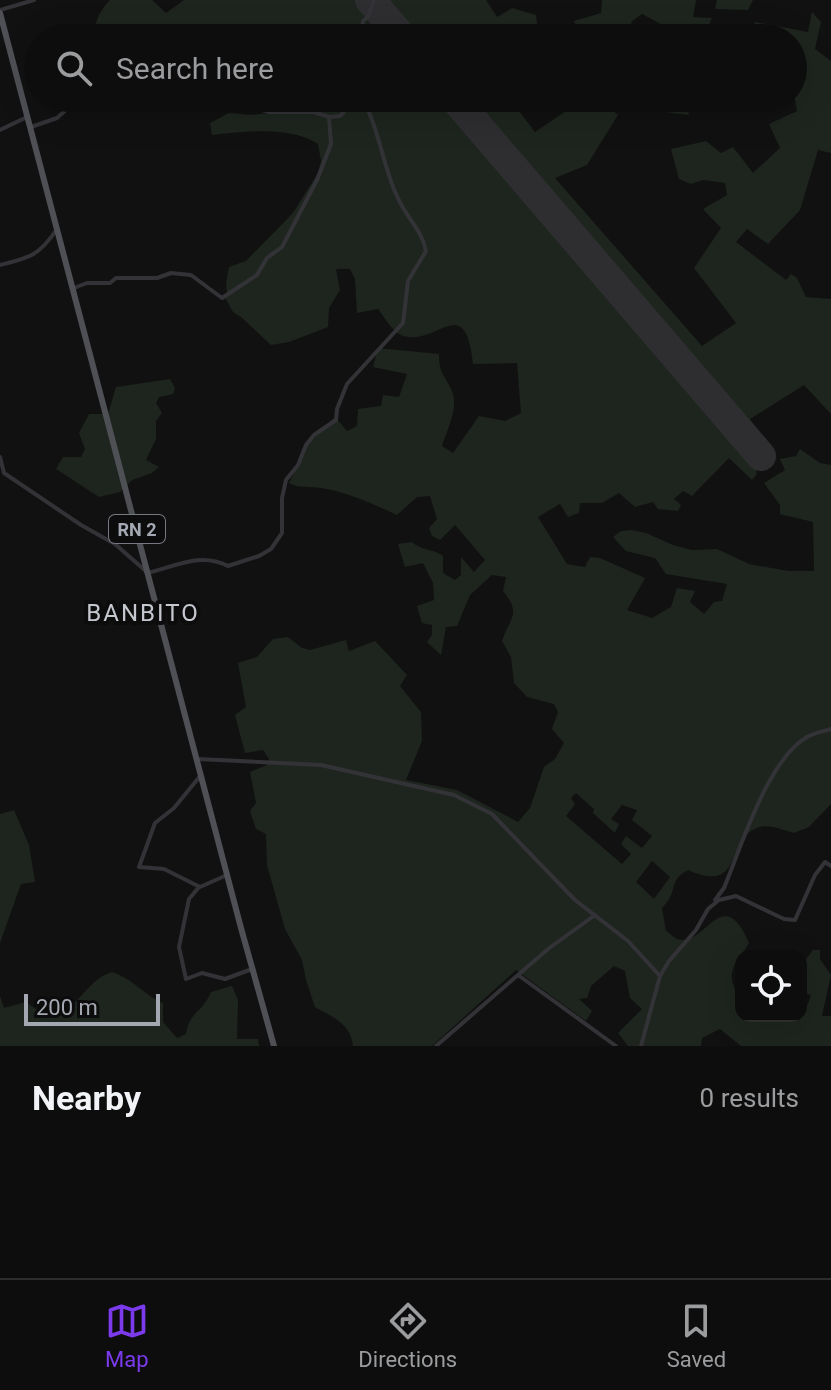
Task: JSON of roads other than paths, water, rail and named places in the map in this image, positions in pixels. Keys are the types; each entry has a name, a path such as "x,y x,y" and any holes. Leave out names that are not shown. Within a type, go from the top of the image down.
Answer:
{"main road":[{"name":"RN 2","path":"0,11 24,105"},
{"name":"RN 2","path":"26,112 274,1046"}],"street":[{"path":"0,11 34,0"},
{"path":"363,24 374,0"},
{"path":"29,128 57,118 64,112"},
{"path":"270,112 314,112 329,117 340,116 344,112"},
{"path":"1,461 4,473 12,480 115,544 148,573 202,559 212,559 228,566 271,549 282,533 282,498 286,480 314,435 336,420 347,384 403,323 408,281 426,251 424,240 401,205 390,180 371,112"},
{"path":"0,130 27,117"},
{"path":"74,288 87,283 110,283 116,278 157,278 171,273 191,275 222,298 257,275 267,258 282,247 317,180 331,144 329,117"},
{"path":"0,265 30,257 58,227"},
{"path":"641,1046 660,976 724,888 764,791 788,752 808,736 831,729"},
{"path":"197,759 321,765 454,795 492,814 575,900 628,941 660,976"},
{"path":"200,887 164,869 139,867 155,823 174,808 201,775"},
{"path":"708,909 719,900 736,896 784,919 795,920 815,875 825,862 831,866"},
{"path":"227,875 200,887 189,899 179,947 186,979 202,973 225,979 252,969"},
{"path":"436,1046 518,975 595,915"},
{"path":"518,975 616,1046"}],"district":[{"name":"BANBITO","path":"143,613"}]}
